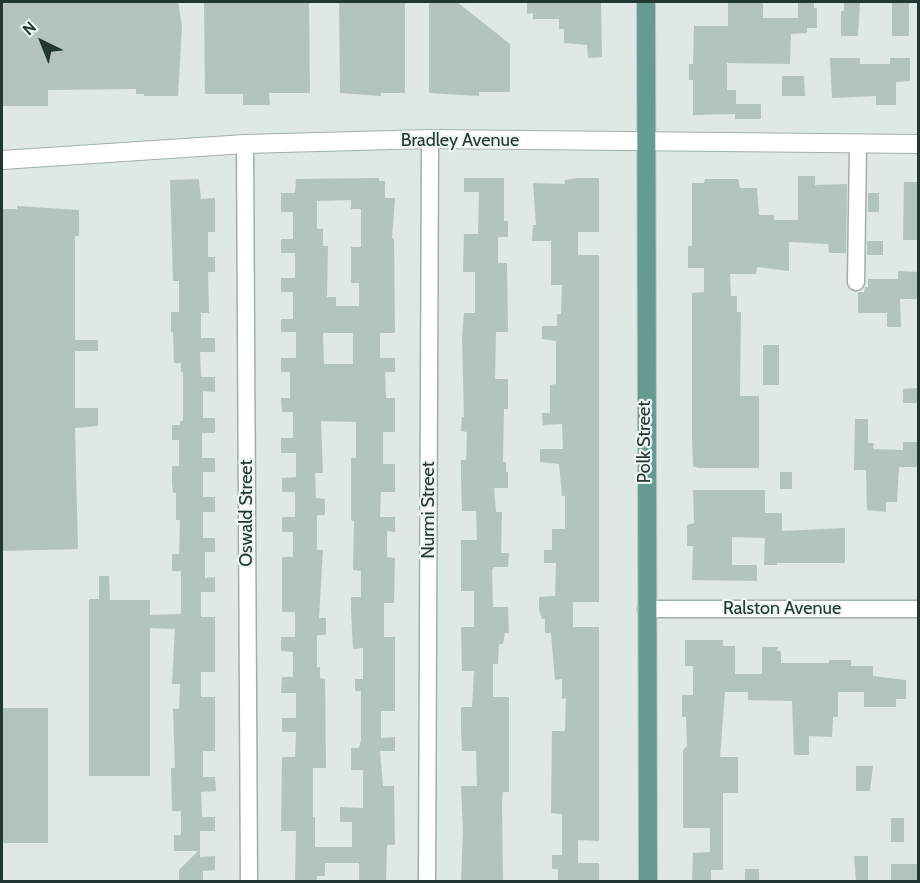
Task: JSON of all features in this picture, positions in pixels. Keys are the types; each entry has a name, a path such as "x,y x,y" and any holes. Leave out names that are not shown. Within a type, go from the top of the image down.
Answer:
{"main road":[{"name":"Polk Street","path":"646,2 648,882"}],"street":[{"name":"Bradley Avenue","path":"2,160 245,144 430,140 918,144"},
{"name":"Nurmi Street","path":"427,882 430,140"},
{"name":"Oswald Street","path":"245,144 249,882"},
{"path":"856,282 858,144"},
{"name":"Ralston Avenue","path":"646,609 918,609"}],"building":[{"path":"2,2 178,2 182,26 178,96 144,96 144,94 136,94 136,89 48,90 48,106 2,106"},
{"path":"204,2 309,2 310,93 269,93 270,105 243,105 243,94 205,94"},
{"path":"339,2 405,2 405,93 381,93 381,96 340,93"},
{"path":"429,2 457,2 510,44 510,92 479,92 479,96 429,93"},
{"path":"527,2 601,2 602,57 588,58 587,45 564,43 564,29 559,29 559,19 533,19 533,13 527,14"},
{"path":"728,2 763,2 763,18 798,18 798,2 814,2 814,8 817,8 817,28 807,28 807,33 791,34 790,64 727,63 727,90 736,90 736,104 761,104 761,119 735,119 735,114 693,115 693,80 689,80 689,64 693,64 694,26 728,26"},
{"path":"844,2 860,2 858,36 841,36 841,11 844,11"},
{"path":"892,2 909,2 909,36 892,36"},
{"path":"830,58 860,58 860,64 890,64 890,58 910,58 910,81 896,82 896,105 876,105 876,96 832,98"},
{"path":"782,76 804,76 805,96 782,96"},
{"path":"798,176 815,176 815,185 847,184 846,253 829,253 828,244 789,242 789,271 757,267 756,274 730,274 731,296 737,296 737,312 741,312 740,396 759,396 759,468 698,468 693,466 692,438 692,293 704,292 704,268 688,268 688,246 692,246 692,183 704,183 705,179 738,179 740,188 757,188 759,215 774,215 774,220 798,220"},
{"path":"379,178 379,181 385,181 385,198 395,198 392,238 394,239 395,333 380,333 380,358 395,358 395,372 385,372 386,398 395,398 395,432 383,432 383,464 395,464 395,492 381,492 380,517 395,517 395,532 387,531 387,557 395,558 394,603 384,603 384,637 395,637 395,711 381,711 381,738 395,737 395,751 380,751 383,786 394,786 395,845 387,845 386,882 359,882 359,863 325,863 325,876 317,876 317,882 295,882 296,831 281,831 282,757 295,757 296,732 282,732 282,718 296,718 296,693 281,693 282,677 293,677 293,652 281,651 281,637 295,637 295,612 282,612 282,557 293,557 293,532 282,532 282,517 295,517 295,492 282,492 282,478 296,477 296,453 281,453 281,438 293,438 293,412 282,412 281,398 290,398 290,372 281,372 281,358 296,358 296,332 281,332 281,319 293,319 293,292 281,292 281,278 295,278 295,253 281,253 281,239 293,239 293,212 281,212 281,193 295,193 296,179","holes":["351,200 351,209 361,209 361,247 351,247 351,283 359,283 359,306 336,306 336,297 327,297 328,246 323,246 323,229 317,229 317,201","323,333 353,333 353,364 324,364","321,421 356,422 356,458 351,458 351,520 354,521 353,570 361,571 361,597 351,597 351,610 353,649 363,648 363,679 355,679 355,691 361,691 361,740 359,748 351,748 351,770 363,770 363,808 340,807 340,822 352,822 352,847 315,847 313,768 326,768 325,679 320,678 320,667 317,667 317,635 326,635 326,618 319,618 323,550 317,550 317,515 325,515 325,499 316,498 315,473 323,473"]},
{"path":"464,178 504,178 504,221 508,221 508,237 498,237 498,263 507,263 508,332 496,332 495,379 508,379 508,409 504,409 503,462 506,462 506,472 508,472 508,488 494,488 496,512 502,512 501,553 509,553 508,567 494,567 492,570 493,607 508,607 509,633 505,633 503,644 499,644 498,664 493,664 493,697 509,697 509,792 503,792 502,804 503,882 461,882 463,830 461,786 477,786 476,751 462,751 461,730 461,707 472,707 474,671 462,671 461,627 474,627 474,591 461,591 461,540 477,540 476,511 462,511 461,460 466,460 467,432 461,431 462,417 464,417 462,337 464,313 475,313 475,272 463,272 464,234 478,234 479,192 464,192"},
{"path":"599,178 599,232 578,232 578,255 599,255 599,602 573,602 573,627 599,627 599,841 578,840 578,863 599,863 599,882 558,881 558,869 552,869 552,855 562,855 562,814 551,813 552,731 565,731 566,698 562,699 562,679 555,680 551,633 545,633 545,619 542,619 539,610 539,597 555,596 556,563 544,563 544,550 552,550 552,529 565,529 565,496 562,496 559,464 540,462 540,449 563,449 562,424 543,425 542,413 550,413 550,385 556,384 556,341 542,339 542,326 557,326 557,314 561,314 562,285 551,285 551,241 532,241 533,225 536,225 533,183 565,184 565,180"},
{"path":"199,179 201,199 215,198 215,232 208,232 208,257 215,257 215,272 208,272 209,313 201,313 201,338 215,338 215,352 200,352 201,377 215,377 215,392 203,391 203,418 215,418 215,433 202,433 202,458 215,458 215,472 203,472 203,497 215,497 215,512 203,512 203,538 215,538 215,552 205,552 205,578 215,577 215,592 201,592 201,617 215,617 215,672 201,672 201,697 215,697 215,751 203,751 203,777 215,777 216,791 201,792 202,817 215,817 215,831 200,831 200,857 215,856 215,870 203,871 203,882 179,882 179,870 198,851 174,851 174,835 181,835 181,811 172,811 171,768 175,768 173,709 179,709 180,684 172,684 175,629 150,628 150,776 89,776 89,599 99,599 99,576 109,576 110,600 150,600 150,615 181,614 181,571 172,571 172,554 179,554 180,520 176,520 176,493 173,493 172,484 172,466 179,466 179,440 172,440 172,425 180,425 180,421 183,421 183,372 181,372 181,363 174,363 173,332 171,332 171,312 179,312 179,281 173,281 170,180"},
{"path":"904,182 918,182 918,240 903,240"},
{"path":"868,193 879,193 879,212 868,212"},
{"path":"17,206 79,210 79,236 75,236 75,340 98,340 98,351 75,351 75,408 98,408 98,426 75,428 78,549 2,551 2,209 17,209"},
{"path":"867,241 883,241 883,255 867,255"},
{"path":"898,271 918,272 918,299 900,299 901,327 887,327 887,313 858,313 858,292 864,292 865,287 868,287 868,279 898,279"},
{"path":"763,345 779,345 779,385 763,385"},
{"path":"917,388 918,403 903,403 903,389"},
{"path":"855,419 868,419 868,443 874,443 873,449 903,450 903,442 918,442 918,467 899,467 897,502 886,502 886,512 867,510 866,470 854,470"},
{"path":"780,472 792,472 792,489 780,489"},
{"path":"693,490 765,490 765,513 782,513 782,531 845,528 845,563 764,565 765,538 732,537 732,565 757,565 757,581 692,580 693,546 687,546 687,525 694,523"},
{"path":"685,640 723,640 723,646 735,646 735,674 762,674 762,647 778,647 777,651 781,651 781,663 829,663 829,660 851,660 851,666 873,666 873,676 906,680 906,699 896,699 896,707 864,707 864,692 838,692 838,717 833,717 832,737 809,736 809,755 794,755 792,701 748,700 748,692 725,692 720,757 738,757 738,793 723,793 723,870 711,870 711,882 692,882 693,853 710,852 710,828 683,828 683,750 687,746 686,717 682,717 682,695 693,695 693,666 685,666"},
{"path":"2,708 48,708 48,843 2,843"},
{"path":"856,766 873,766 870,791 856,791"},
{"path":"891,818 904,818 904,842 891,842"},
{"path":"854,856 868,856 868,882 856,882"},
{"path":"891,864 918,864 918,882 891,882"},
{"path":"745,869 759,869 759,882 745,882"}]}
